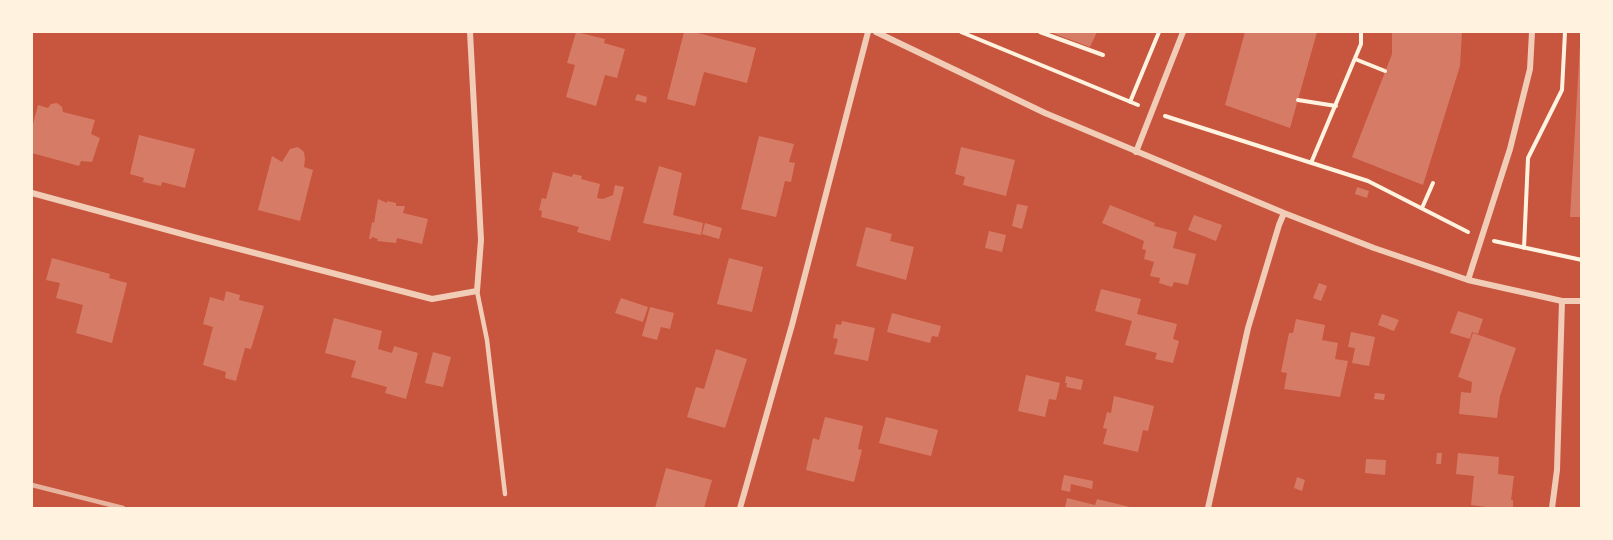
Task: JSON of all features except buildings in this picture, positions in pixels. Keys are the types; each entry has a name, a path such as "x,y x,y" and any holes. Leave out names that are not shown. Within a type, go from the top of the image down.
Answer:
{"street":[{"path":"32,193 432,299 477,291 481,240 470,32"},
{"path":"740,508 792,325 868,32"},
{"path":"876,32 1045,113 1374,248 1468,280 1562,301 1581,301"},
{"path":"1136,152 1182,32"},
{"path":"1468,280 1510,149 1530,69 1532,32"},
{"path":"1209,508 1248,328 1284,213"},
{"path":"1552,508 1557,470 1562,301"}],"lane":[{"path":"477,291 487,340 505,494"}],"path":[{"path":"961,32 1152,112 1368,181 1481,238 1581,260"},
{"path":"1040,32 1103,55"},
{"path":"1130,102 1160,32"},
{"path":"1311,163 1361,44 1361,32"},
{"path":"1524,248 1528,158 1562,90 1565,32"},
{"path":"1355,59 1385,71"},
{"path":"1298,100 1336,106"},
{"path":"1422,208 1433,183"}],"railway":[{"path":"32,485 123,508"}]}
